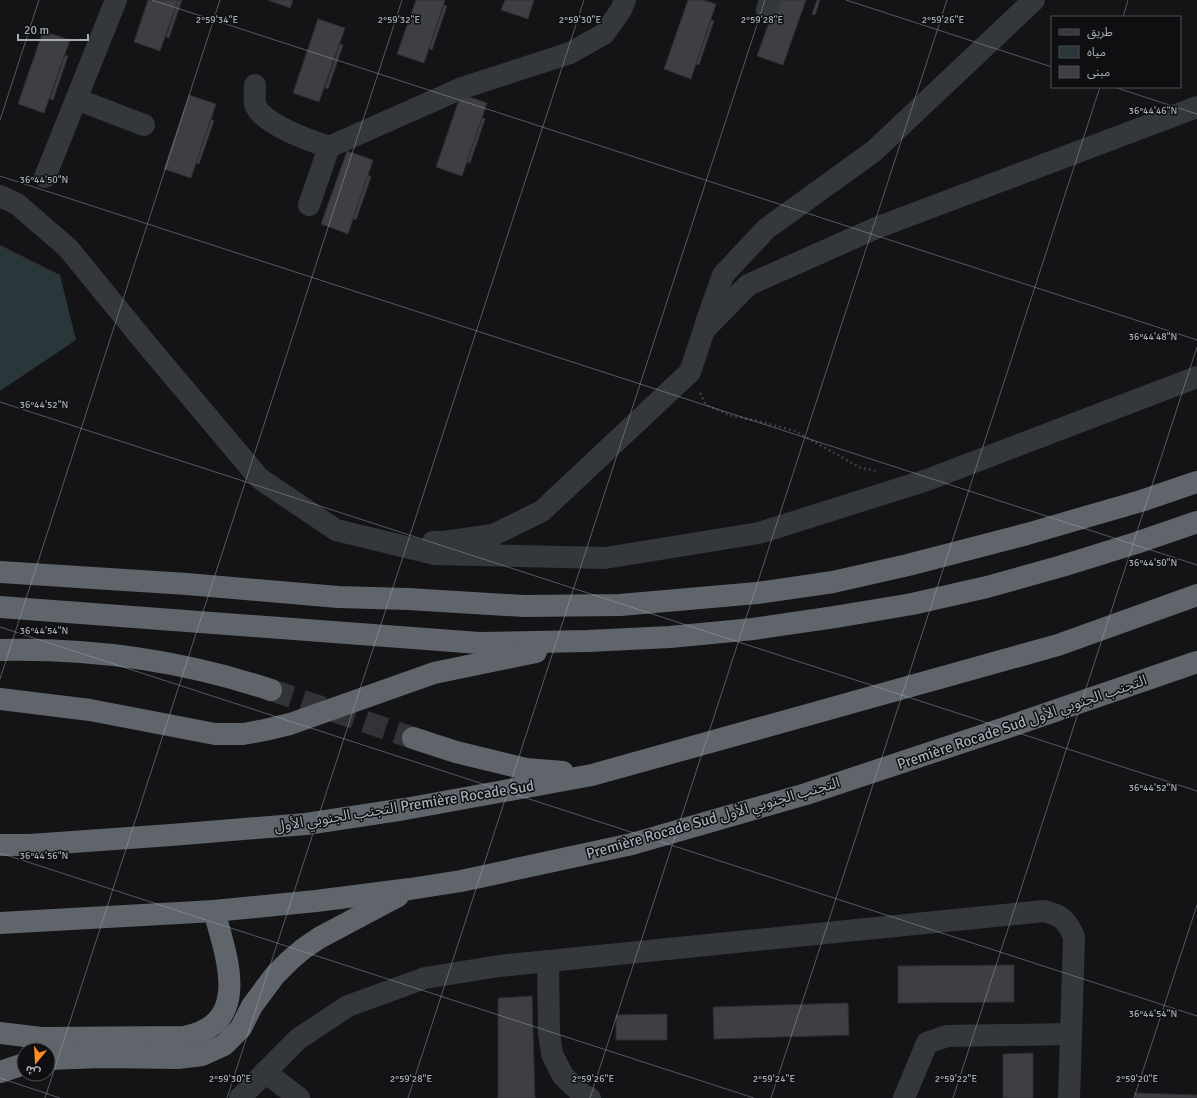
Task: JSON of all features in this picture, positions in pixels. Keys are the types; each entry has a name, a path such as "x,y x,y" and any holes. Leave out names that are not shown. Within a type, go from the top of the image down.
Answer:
{"highway":[{"path":"0,572 187,584 338,597 408,599 524,606 620,605 757,593 833,582 908,565 1027,534 1141,501 1197,482"},
{"path":"0,607 478,643 588,641 670,637 753,629 912,604 987,587 1062,566 1197,522"},
{"path":"413,738 456,752 526,769 592,775 1058,645 1197,595"},
{"path":"0,699 90,710 215,734 243,734 290,724 434,673 588,641"},
{"path":"0,650 25,649 101,653 189,668 271,690"},
{"name":"Première Rocade Sud التجنب الجنوبي الأول","path":"214,911 316,901 462,881 632,844 791,798 1008,728 1197,662"},
{"name":"التجنب الجنوبي الأول Première Rocade Sud","path":"0,845 30,845 147,837 306,824 404,809 592,775"},
{"path":"56,1059 102,1057 178,1058 202,1055 224,1045 241,1028 252,1006 271,980 288,961 319,938 410,889"},
{"path":"0,923 214,911 224,946 230,994 226,1007 219,1019 209,1028 197,1035 184,1037 41,1038 0,1033"},
{"path":"0,1072 16,1067"}],"street":[{"path":"45,177 116,0"},
{"path":"255,85 255,104 270,121 305,139 329,147 462,88 570,53 604,34 621,10 625,0"},
{"path":"377,540 444,542 493,535 542,511 690,372 723,275 766,229 874,151 1034,0"},
{"path":"76,99 144,125"},
{"path":"704,330 748,285 876,228 1197,107"},
{"path":"309,205 329,147"},
{"path":"0,196 17,204 68,248 259,478 336,530 435,554 605,558 759,533 927,480 1197,377"},
{"path":"240,1098 298,1039 348,1006 425,978 499,966 1044,911 1054,913 1064,919 1070,927 1074,937 1069,1098"},
{"path":"548,961 549,1033 552,1054 563,1076 583,1095 590,1098"},
{"path":"904,1098 927,1043 947,1036 1071,1034"},
{"path":"265,1072 299,1098"}],"path":[{"path":"690,372 706,405 732,416 795,431 861,468 883,472"}],"water":[{"path":"0,245 60,275 76,340 0,391"}],"building":[{"path":"148,0 178,0 160,51 134,42"},
{"path":"178,0 182,0 169,38 166,37"},
{"path":"268,0 293,0 290,8"},
{"path":"416,0 445,0 424,63 397,54"},
{"path":"505,0 534,0 528,19 501,10"},
{"path":"688,0 703,0 716,4 691,79 664,69"},
{"path":"777,0 806,0 783,65 757,56"},
{"path":"817,0 820,0 815,15 812,14"},
{"path":"444,5 447,6 432,50 429,49"},
{"path":"318,19 345,28 319,102 293,93"},
{"path":"711,20 714,21 699,65 696,64"},
{"path":"43,31 70,40 44,113 18,104"},
{"path":"340,44 343,45 328,89 325,88"},
{"path":"65,55 68,56 53,100 50,99"},
{"path":"461,94 487,103 462,176 436,167"},
{"path":"189,95 216,104 191,178 164,169"},
{"path":"482,118 485,119 470,163 467,162"},
{"path":"211,119 214,121 199,164 196,163"},
{"path":"347,151 373,160 348,234 321,224"},
{"path":"368,175 371,177 356,220 353,219"},
{"path":"1014,965 1014,1002 898,1003 898,966"},
{"path":"532,996 535,1098 498,1098 498,998"},
{"path":"848,1003 849,1035 714,1039 713,1007"},
{"path":"667,1014 667,1040 616,1040 616,1015"},
{"path":"1033,1053 1033,1098 1003,1098 1003,1054"},
{"path":"1135,1093 1197,1095 1197,1098 1135,1098"}],"tunnel":[{"path":"271,690 413,738"}]}
